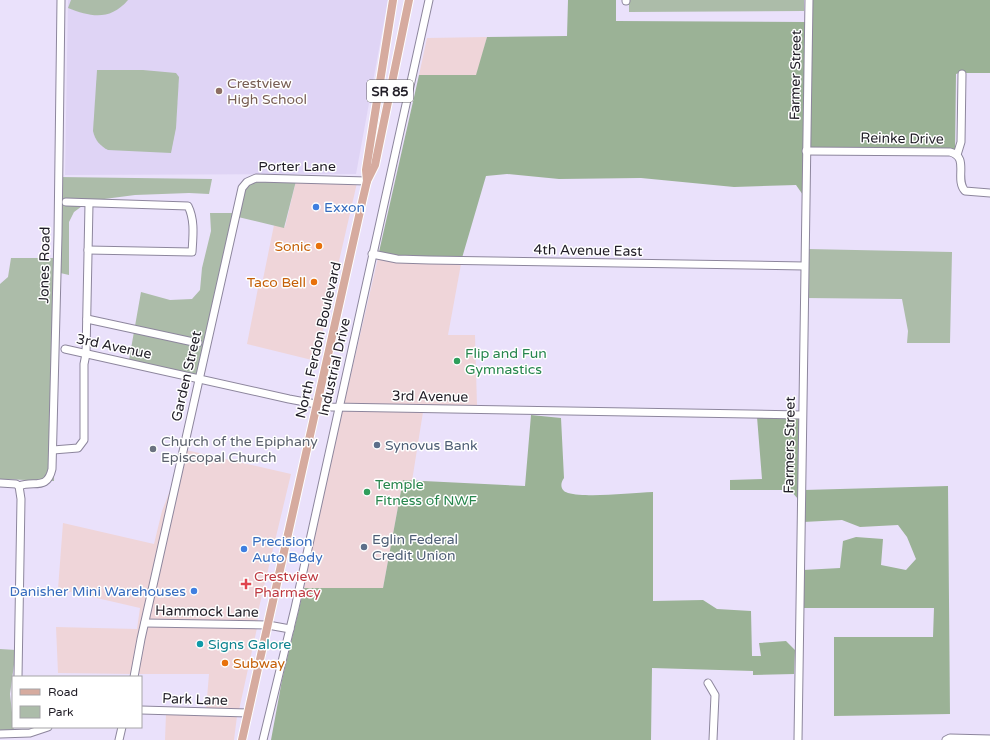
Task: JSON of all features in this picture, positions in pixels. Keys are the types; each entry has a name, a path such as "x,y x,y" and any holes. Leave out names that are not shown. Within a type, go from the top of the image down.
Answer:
{"main road":[{"name":"North Ferdon Boulevard","path":"367,181 366,170 393,0"},
{"name":"North Ferdon Boulevard","path":"242,740 367,181 375,164 409,0"}],"street":[{"name":"Jones Road","path":"0,483 16,484 19,486 25,484 41,484 48,479 52,469 61,0"},
{"name":"Industrial Drive","path":"263,740 290,629 429,0"},
{"name":"Farmer Street","path":"806,151 809,0"},
{"path":"957,155 961,142 962,74"},
{"name":"Reinke Drive","path":"806,151 950,152 957,155 961,162 962,188 970,193 990,193"},
{"name":"Farmers Street","path":"798,740 806,151"},
{"name":"Porter Lane","path":"239,199 242,188 245,184 256,178 367,181"},
{"name":"Garden Street","path":"134,676 239,199"},
{"path":"66,202 89,204 188,206 193,219 192,252 88,250"},
{"path":"53,450 78,448 84,440 84,364 86,354 89,204"},
{"name":"4th Avenue East","path":"372,254 397,259 429,260 804,266"},
{"path":"87,319 198,343"},
{"name":"3rd Avenue","path":"65,349 199,379 317,404 338,407 802,415"},
{"path":"18,676 21,499 19,486"},
{"name":"Hammock Lane","path":"145,624 268,625 290,629"},
{"path":"708,683 715,695 714,740"},
{"name":"Park Lane","path":"142,710 248,713"},
{"path":"0,734 17,731 30,733 45,728"},
{"path":"119,740 122,728"},
{"path":"946,740 950,738 990,739"}],"shaded area":[{"name":"Crestview High School","path":"68,0 388,0 356,174 65,175"},
{"path":"487,37 477,75 419,75 427,38"},
{"path":"296,181 357,183 316,361 247,344 259,283 262,284 274,225 285,227"},
{"path":"378,258 461,264 448,335 475,335 477,406 344,404"},
{"path":"343,410 423,412 412,481 403,480 383,588 304,588 325,484"},
{"path":"186,450 291,474 257,616 258,622 148,621"},
{"path":"173,483 132,674 58,673 56,627 137,629 140,608 58,589 63,523 154,544 162,511"},
{"path":"147,626 257,628 239,710 206,710 209,674 137,674"},
{"path":"166,714 237,716 234,740 165,740"}],"green space":[{"path":"71,0 128,0 121,7 107,14 92,15 68,8"},
{"path":"568,0 616,0 616,21 806,22 803,195 796,185 734,187 641,178 559,179 507,174 486,176 462,258 397,256 379,252 419,75 476,75 487,37 567,36"},
{"path":"629,0 804,0 804,11 629,12"},
{"path":"813,0 990,0 990,73 964,73 964,71 960,71 956,74 955,151 949,149 809,148 811,22 813,22"},
{"path":"97,70 143,70 176,73 179,77 176,128 171,153 108,150 98,142 93,131"},
{"path":"58,177 212,179 209,194 189,193 135,195 89,201 74,212 69,222 69,275 56,272 54,481 0,479 0,284 8,277 11,258 56,258"},
{"path":"257,181 296,181 284,228 238,217 244,189"},
{"path":"210,213 233,213 197,376 129,360 141,292 170,300 192,299 200,290 202,268 211,231"},
{"path":"807,249 952,252 950,343 907,343 908,331 902,299 806,298"},
{"path":"531,415 561,418 564,478 562,482 563,491 586,495 653,492 653,601 703,600 717,609 751,611 752,656 761,656 759,643 786,641 795,650 794,674 753,675 753,671 652,668 651,740 271,740 282,680 304,588 383,588 403,480 525,486"},
{"path":"757,417 800,418 798,499 791,491 786,490 730,490 730,480 762,479"},
{"path":"948,486 950,714 834,716 834,637 933,637 934,608 802,608 803,570 840,568 843,541 856,537 883,539 881,565 906,570 916,559 907,537 898,525 860,527 842,520 803,522 804,490"},
{"path":"0,649 16,650 10,694 12,728 14,728 14,731 0,731"}],"place":[{"name":"Crestview High School","path":"219,91"},
{"name":"Exxon","path":"316,207"},
{"name":"Sonic","path":"319,246"},
{"name":"Taco Bell","path":"314,282"},
{"name":"Flip and Fun Gymnastics","path":"457,361"},
{"name":"Synovus Bank","path":"377,445"},
{"name":"Church of the Epiphany Episcopal Church","path":"153,449"},
{"name":"Temple Fitness of NWF","path":"367,492"},
{"name":"Eglin Federal Credit Union","path":"364,547"},
{"name":"Precision Auto Body","path":"244,549"},
{"name":"Crestview Pharmacy","path":"246,584"},
{"name":"Danisher Mini Warehouses","path":"194,591"},
{"name":"Signs Galore","path":"200,644"},
{"name":"Subway","path":"225,663"}]}
